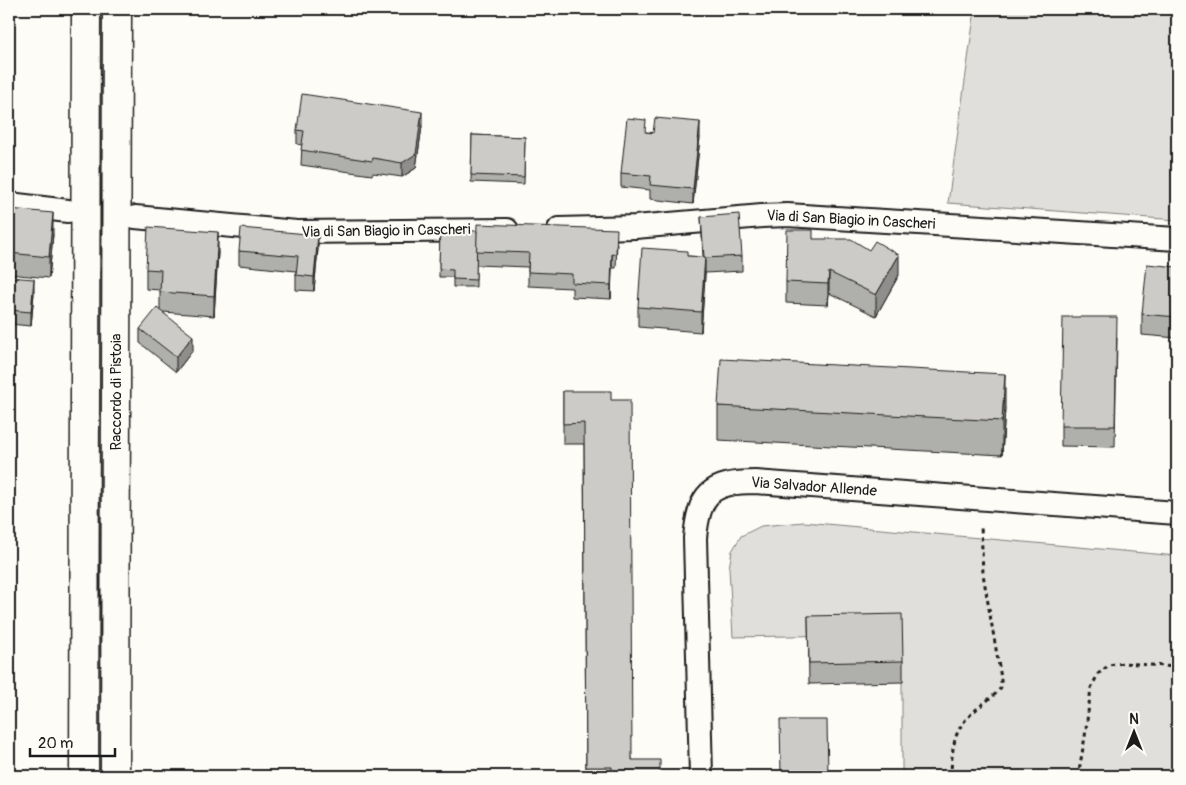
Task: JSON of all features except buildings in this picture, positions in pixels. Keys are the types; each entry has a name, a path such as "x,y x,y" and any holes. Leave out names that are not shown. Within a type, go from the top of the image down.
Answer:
{"highway":[{"name":"Raccordo di Pistoia","path":"84,776 86,9"},
{"name":"Raccordo di Pistoia","path":"115,776 117,9"}],"street":[{"path":"9,204 68,211"},
{"name":"Via di San Biagio in Cascheri","path":"135,217 297,232 635,227 762,216 787,216 1177,239"},
{"name":"Via Salvador Allende","path":"701,776 695,538 699,507 706,496 715,489 728,484 755,482 1177,513"}],"path":[{"path":"951,776 951,759 955,739 961,724 998,692 1001,687 983,574 981,499"},
{"path":"1078,776 1091,688 1098,674 1109,665 1124,663 1177,667"}],"shaded area":[{"path":"975,9 1177,9 1177,220 948,203"},
{"path":"804,522 1177,556 1177,645 1174,696 1177,697 1177,776 902,776 902,634 733,637 729,568 732,551 741,536 761,526"}]}
